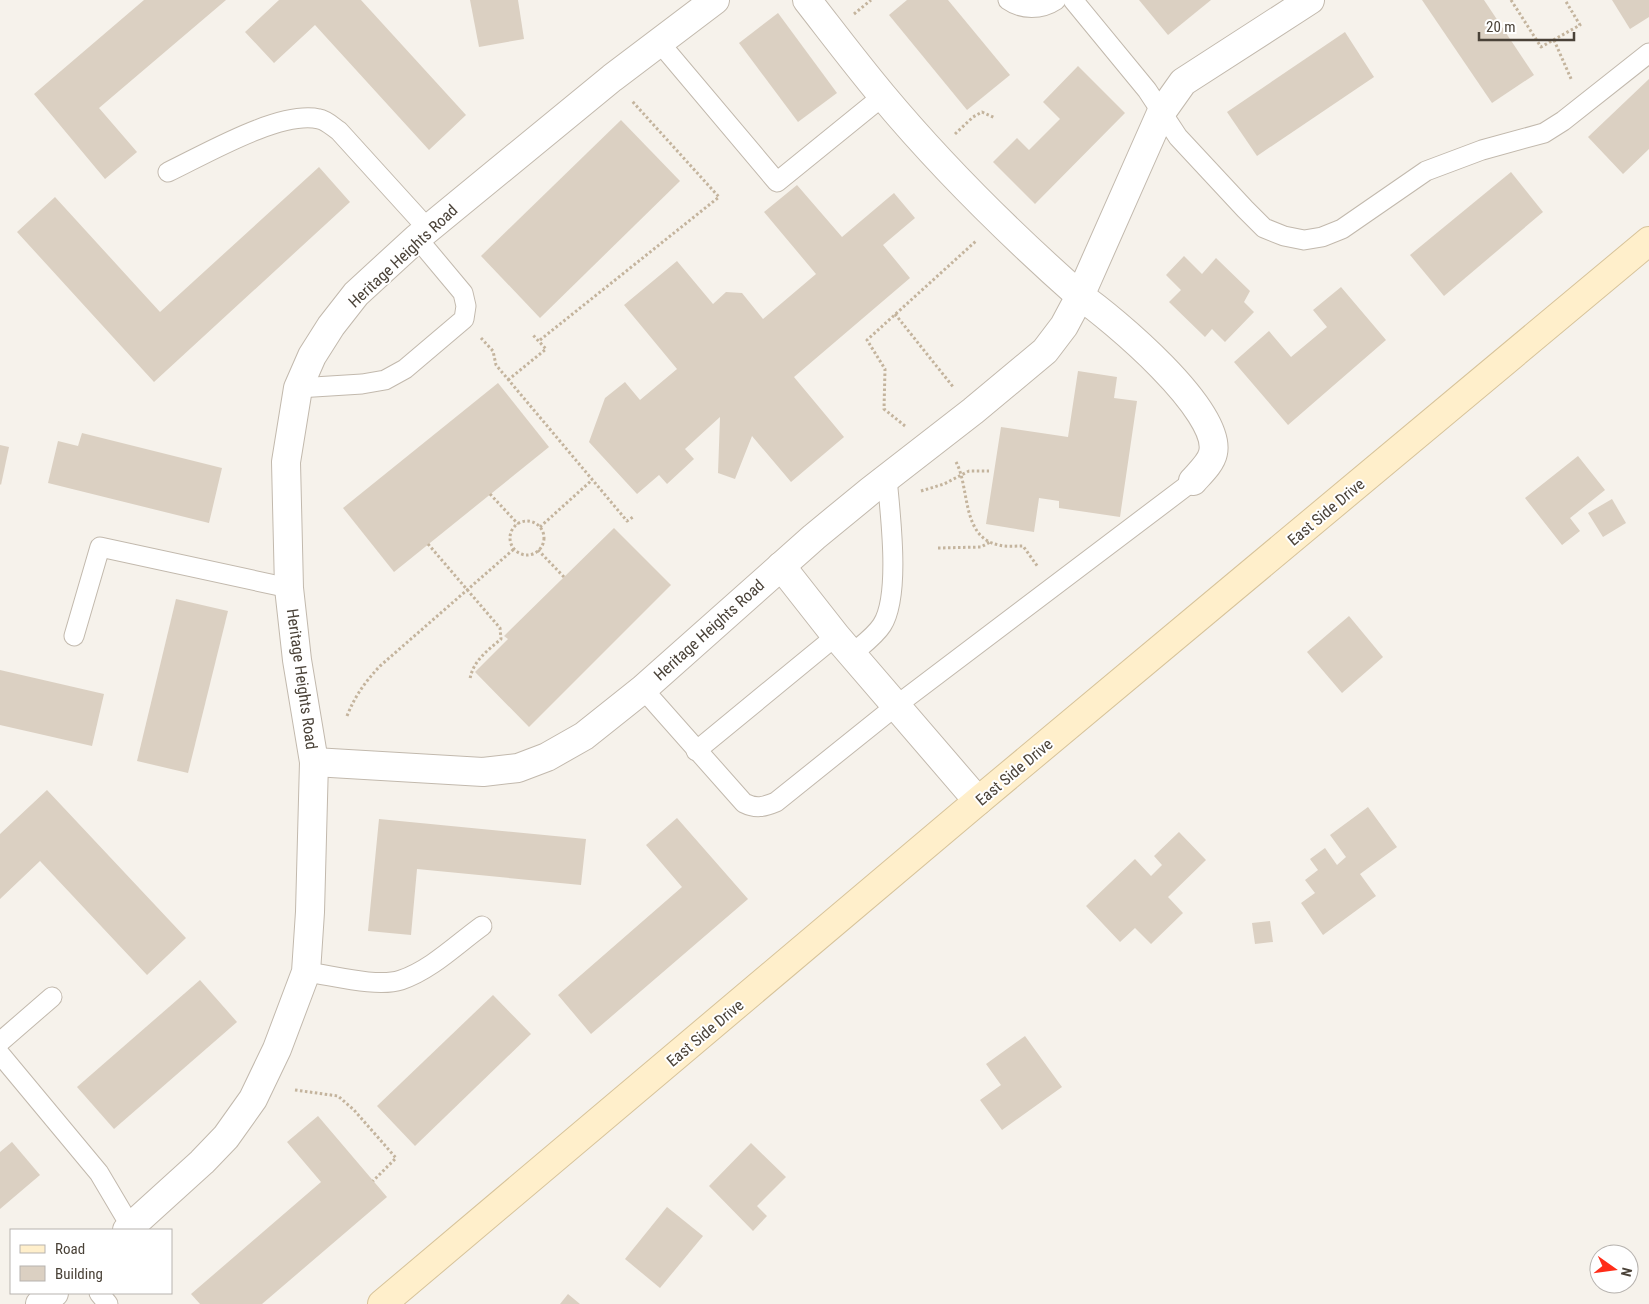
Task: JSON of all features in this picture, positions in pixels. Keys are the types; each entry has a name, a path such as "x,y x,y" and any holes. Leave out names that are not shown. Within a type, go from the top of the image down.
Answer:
{"main road":[{"name":"East Side Drive","path":"382,1304 978,802 1649,242"}],"street":[{"name":"Heritage Heights Road","path":"715,0 612,78 423,233 356,294 331,326 312,356 298,388 286,462 289,588 297,660 314,762 483,772 518,768 547,758 584,736 643,689 781,566 1045,351 1064,326 1080,296 1161,113 1184,82 1310,0"},
{"path":"807,0 883,96 999,220 1080,296 1117,323 1204,415 1213,434 1213,453 1205,467 1193,480"},
{"path":"781,566 844,645 978,802"},
{"path":"129,1229 202,1162 226,1137 253,1099 277,1050 306,972 310,912 314,762"},
{"path":"40,1304 53,1294"}],"lane":[{"path":"1008,0 1022,7 1033,8 1056,0"},
{"path":"1073,0 1147,90 1178,137 1264,228 1284,236 1304,240 1322,237 1342,229 1426,171 1482,150 1544,133 1564,121 1649,53"},
{"path":"659,42 777,182 883,96"},
{"path":"168,172 252,132 281,122 304,117 321,119 339,131 423,233 463,292 466,306 464,319 406,369 385,380 362,384 298,388"},
{"path":"696,751 844,645 882,626 888,607 894,547 887,478"},
{"path":"643,689 744,803 754,808 765,807 776,802 897,705 1193,480"},
{"path":"74,636 100,547 289,588"},
{"path":"306,972 376,981 401,980 428,966 482,926"},
{"path":"0,1042 52,997"},
{"path":"0,1054 99,1172 129,1229"},
{"path":"100,1294 108,1304"}],"path":[{"path":"1511,0 1541,47 1580,25 1565,0"},
{"path":"1554,40 1575,88"},
{"path":"540,340 720,197 612,78"},
{"path":"950,140 973,117 982,112 995,118"},
{"path":"906,427 884,409 885,369 867,340 999,220"},
{"path":"895,314 973,411"},
{"path":"508,380 546,349 540,340 532,334"},
{"path":"493,351 496,365 592,480 627,521 633,517"},
{"path":"952,455 961,475 967,510 980,534 990,542 1000,545 1023,546"},
{"path":"913,491 929,489 970,471 989,471"},
{"path":"540,527 592,480"},
{"path":"490,494 518,524"},
{"path":"529,521 540,527 543,541 538,550 523,554 514,549 510,538 514,527 529,521"},
{"path":"938,548 981,547 990,542"},
{"path":"428,544 500,628 501,639 476,662 472,668 470,679"},
{"path":"347,716 354,697 364,683 514,549"},
{"path":"538,550 564,577"},
{"path":"295,1090 338,1096 354,1110 396,1158 373,1181"}],"building":[{"path":"144,0 226,0 99,108 137,152 105,179 34,94"},
{"path":"279,0 361,0 466,115 429,150 315,25 274,63 245,32"},
{"path":"470,0 518,0 524,39 479,47"},
{"path":"907,0 948,0 1010,75 967,110 889,15"},
{"path":"1139,0 1211,0 1168,35"},
{"path":"1422,0 1484,0 1534,75 1492,103"},
{"path":"1612,0 1649,0 1649,17 1630,29"},
{"path":"778,13 837,93 798,122 739,43"},
{"path":"1345,32 1374,77 1257,156 1227,112"},
{"path":"1078,66 1125,113 1035,204 993,162 1017,138 1029,150 1060,119 1043,102"},
{"path":"1649,79 1649,149 1623,174 1588,137"},
{"path":"621,120 680,181 540,318 481,256"},
{"path":"319,167 350,202 154,382 17,232 55,197 160,312"},
{"path":"1511,172 1543,212 1444,296 1410,255"},
{"path":"797,185 842,237 894,193 915,218 883,245 910,278 794,377 844,437 791,482 752,436 735,479 718,473 720,417 685,449 694,459 667,484 659,475 637,494 589,442 605,398 625,382 640,400 677,369 624,305 677,261 713,304 726,292 742,293 763,319 816,274 764,212"},
{"path":"1184,256 1202,274 1216,258 1250,291 1244,302 1254,312 1225,342 1212,329 1205,337 1169,302 1181,290 1166,275"},
{"path":"1341,287 1386,340 1288,425 1234,362 1269,331 1291,357 1327,327 1313,310"},
{"path":"1078,371 1117,377 1114,398 1137,401 1120,517 1059,508 1059,501 1039,498 1034,532 986,524 1001,427 1068,437"},
{"path":"498,383 549,447 394,572 343,508"},
{"path":"82,433 222,468 209,523 48,483 58,441 78,446"},
{"path":"0,445 9,447 1,485 0,484"},
{"path":"1578,456 1605,490 1570,518 1580,531 1562,545 1525,498"},
{"path":"1612,499 1626,523 1603,537 1588,513"},
{"path":"614,528 671,585 529,727 475,672 508,639 504,636"},
{"path":"176,599 228,611 188,773 137,761"},
{"path":"1349,616 1383,657 1342,693 1307,652"},
{"path":"0,670 104,694 92,746 0,725"},
{"path":"47,790 186,938 147,975 40,861 0,899 0,834"},
{"path":"1368,807 1397,847 1360,874 1376,896 1323,935 1301,903 1315,893 1305,880 1318,870 1310,859 1325,848 1337,865 1346,857 1330,835"},
{"path":"677,818 748,899 591,1034 558,995 682,887 646,845"},
{"path":"379,819 586,839 581,885 417,869 411,935 368,931"},
{"path":"1179,832 1206,860 1168,897 1183,913 1151,944 1135,928 1120,942 1086,906 1135,859 1151,876 1162,865 1154,856"},
{"path":"1270,921 1273,942 1255,944 1252,923"},
{"path":"200,980 237,1022 114,1129 77,1087"},
{"path":"493,995 531,1034 415,1146 377,1106"},
{"path":"1025,1036 1062,1087 1002,1130 980,1100 1001,1085 986,1064"},
{"path":"318,1116 387,1197 262,1304 200,1304 191,1294 321,1182 287,1142"},
{"path":"12,1142 40,1175 0,1209 0,1152"},
{"path":"751,1143 786,1177 757,1206 767,1216 753,1231 709,1186"},
{"path":"667,1207 703,1236 660,1288 625,1259"},
{"path":"568,1294 580,1304 560,1304"}]}
